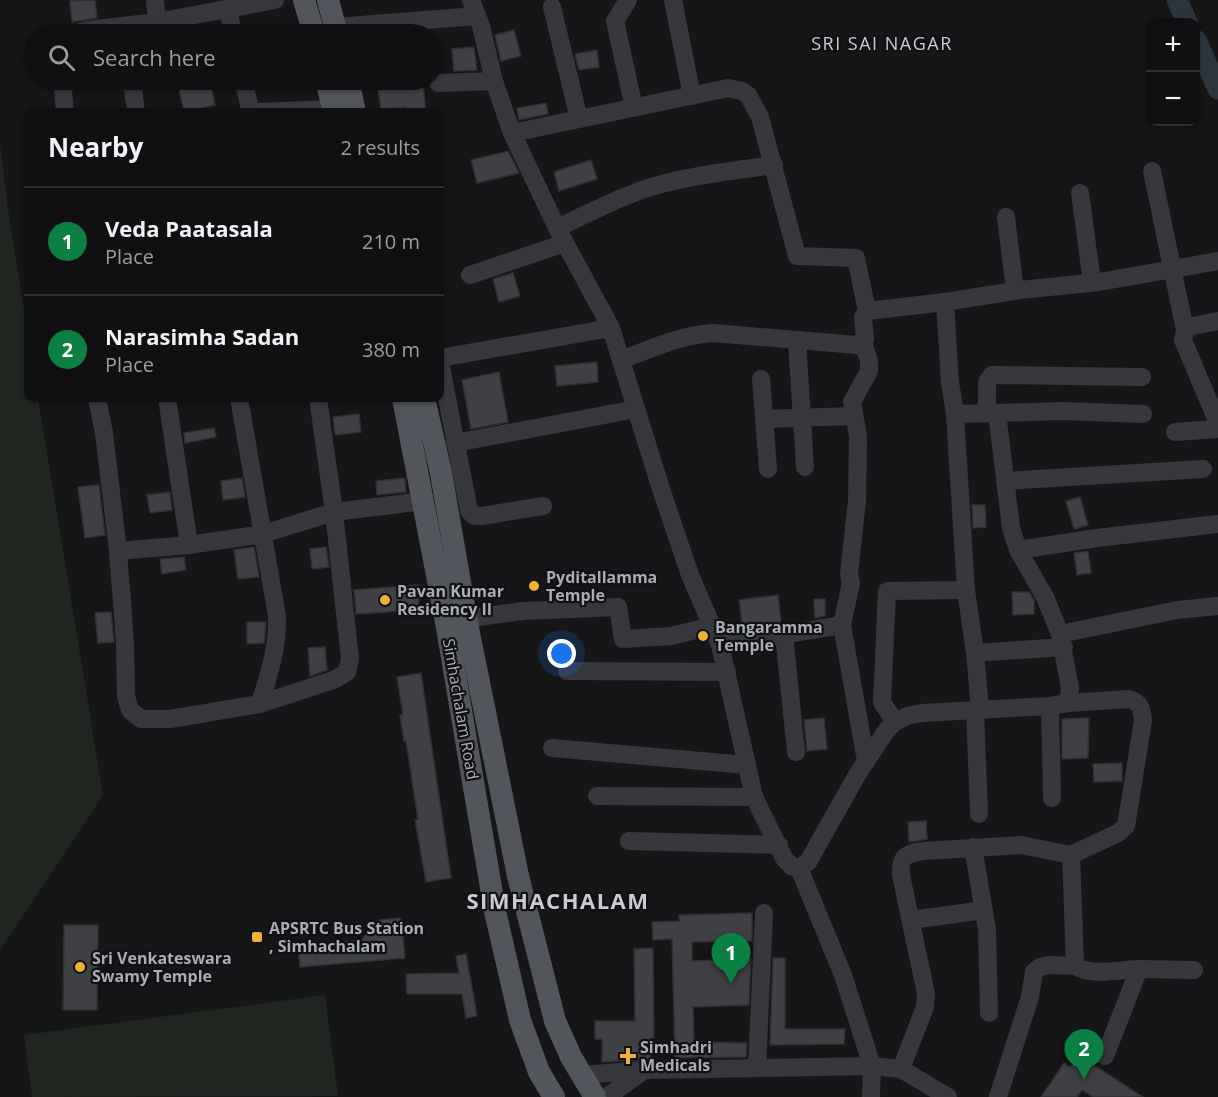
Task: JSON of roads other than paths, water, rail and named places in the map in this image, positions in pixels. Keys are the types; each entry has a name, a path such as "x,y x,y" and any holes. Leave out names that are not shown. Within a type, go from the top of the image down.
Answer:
{"main road":[{"path":"304,0 323,24"},
{"path":"328,0 329,24"},
{"path":"328,90 332,108"},
{"path":"350,90 355,108"},
{"name":"Simhachalam Road","path":"404,402 424,501 456,620 495,911 520,1020 539,1072 553,1095"},
{"path":"425,402 441,474 456,620 510,841 555,1021 595,1097"},
{"path":"495,911 526,906"},
{"path":"553,1095 582,1075"}],"street":[{"path":"155,0 157,22"},
{"path":"149,24 275,0"},
{"path":"628,0 615,21 634,108"},
{"path":"674,0 692,96"},
{"path":"552,7 579,119"},
{"path":"228,8 231,24"},
{"path":"377,24 474,8 494,81 512,133 561,236 611,328 660,489 686,564 720,645 754,797 791,866 799,868 808,862 866,761 886,731 895,722 907,716 922,713 1129,699 1137,702 1142,710 1143,722 1126,826 1118,833 1071,855 1021,845 916,852 903,857 900,865 901,875 926,994 925,1007 901,1069"},
{"path":"444,83 494,81"},
{"path":"512,133 728,88 742,91 748,95 760,117 797,256 856,258 867,311 863,317 865,334 863,342 869,370 852,402 858,436 857,501 849,574 851,583 842,625 866,761"},
{"path":"63,90 65,108"},
{"path":"133,90 136,108"},
{"path":"245,90 249,108"},
{"path":"470,275 561,236 648,188 675,181 774,165"},
{"path":"1152,171 1185,330 1183,340 1210,382 1218,423"},
{"path":"1080,193 1092,282"},
{"path":"1006,217 1015,291"},
{"path":"867,311 1092,282 1218,261"},
{"path":"945,302 950,382 955,414 966,591 975,653 979,814"},
{"path":"1185,330 1192,326 1218,321"},
{"path":"444,359 611,328"},
{"path":"621,360 696,334 713,333 852,345 863,342"},
{"path":"796,340 805,467"},
{"path":"1052,798 1059,704 1070,688 1062,640 1045,597 1018,550 1011,528 987,382 992,375 1142,377"},
{"path":"761,379 768,469"},
{"path":"444,382 469,511 474,516 482,516 543,506"},
{"path":"98,402 104,432 118,550 125,642 126,696 130,710 141,719 170,719 260,704 336,679 347,672 350,659 334,512 319,402"},
{"path":"168,402 189,544"},
{"path":"240,402 277,616 278,638 274,661 260,704"},
{"path":"455,443 636,409"},
{"path":"955,414 1062,411 1143,414"},
{"path":"764,419 853,416"},
{"path":"1175,432 1218,429"},
{"path":"1005,481 1203,469"},
{"path":"118,550 189,544 263,534 334,512 424,501"},
{"path":"1018,550 1218,524"},
{"path":"895,722 882,702 887,591 966,591"},
{"path":"975,653 1062,640 1177,610 1218,606"},
{"path":"456,620 523,611 618,607 627,672"},
{"path":"720,645 842,625"},
{"path":"623,639 671,636 712,626"},
{"path":"784,634 796,752"},
{"path":"567,671 727,672"},
{"path":"552,748 747,765"},
{"path":"597,796 754,797"},
{"path":"629,841 779,845"},
{"path":"973,848 987,930 988,1013"},
{"path":"1071,855 1075,966"},
{"path":"799,868 838,959 872,1066 871,1097"},
{"path":"911,920 984,910"},
{"path":"757,1068 764,913"},
{"path":"998,1097 1030,997 1034,972 1040,967 1075,966 1092,972 1139,969 1194,970"},
{"path":"1105,1056 1139,969"},
{"path":"582,1075 644,1070 872,1066 901,1069 948,1097"},
{"path":"607,1097 644,1070"}],"waterway":[{"path":"1177,0 1185,18"},
{"path":"1200,49 1218,89"}],"place":[{"name":"Pyditallamma Temple","path":"534,586"},
{"name":"Pavan Kumar Residency II","path":"385,600"},
{"name":"Bangaramma Temple","path":"703,636"},
{"name":"APSRTC Bus Station , Simhachalam","path":"257,937"},
{"name":"Sri Venkateswara Swamy Temple","path":"80,967"},
{"name":"Veda Paatasala","path":"731,983"},
{"name":"Simhadri Medicals","path":"628,1056"},
{"name":"Narasimha Sadan","path":"1084,1079"}],"district":[{"name":"SRI SAI NAGAR","path":"882,43"},
{"name":"SIMHACHALAM","path":"558,900"}]}
